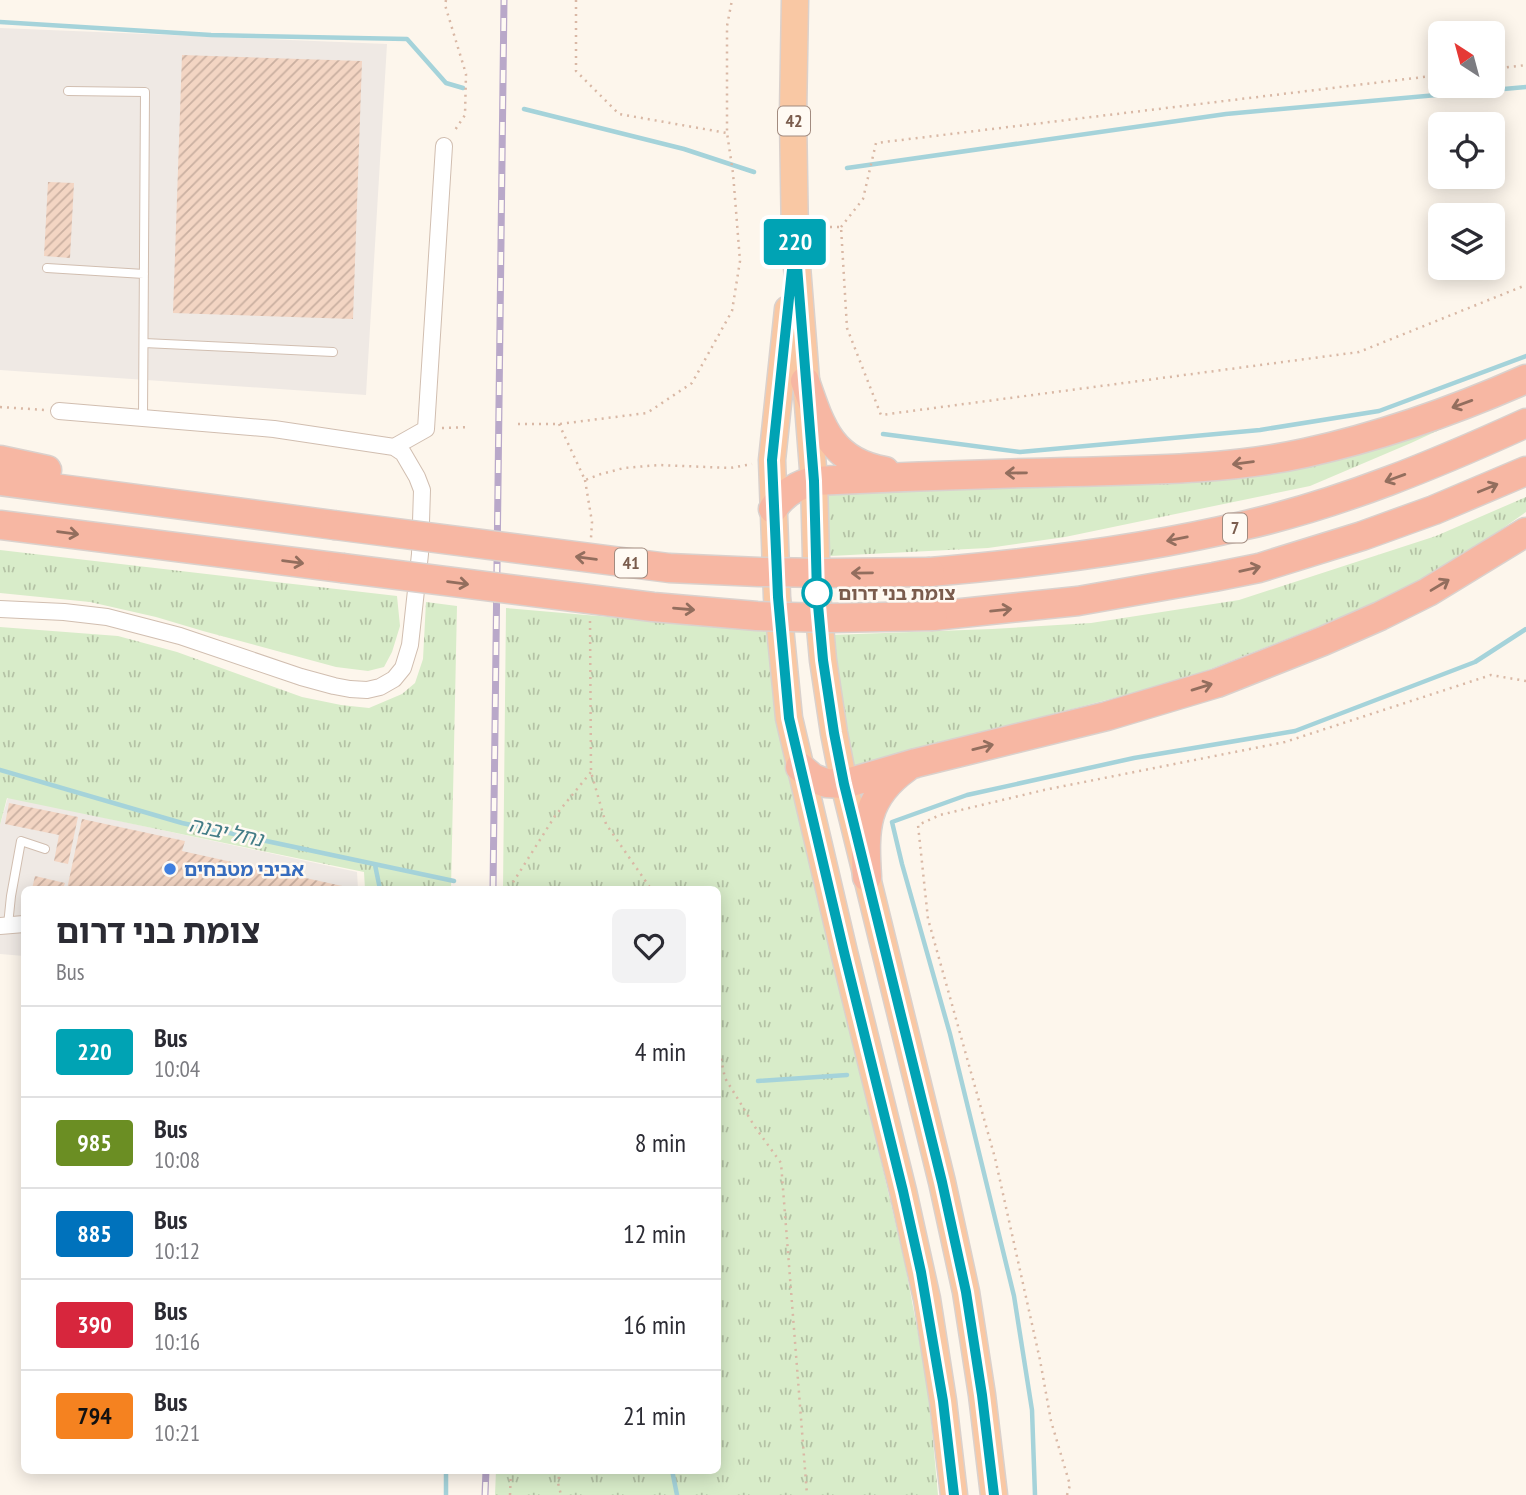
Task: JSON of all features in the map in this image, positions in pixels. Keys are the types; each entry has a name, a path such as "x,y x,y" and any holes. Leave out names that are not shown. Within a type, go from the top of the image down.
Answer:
{"highway":[{"name":"42","path":"795,0 795,234 814,481 817,594 823,660 844,784 942,1182 966,1292 994,1495"},
{"name":"42","path":"795,234 772,460 778,597 789,718 921,1272 943,1401 954,1495"},
{"path":"773,509 781,497 792,489 802,483 814,481 1155,470 1239,463 1304,453 1388,430 1526,379"},
{"path":"805,381 825,430 845,457 880,470 915,476"},
{"name":"7","path":"930,572 1072,558 1248,525 1304,509 1418,469 1526,423"},
{"path":"0,460 259,515"},
{"name":"7","path":"933,616 1078,601 1259,568 1446,506 1526,471"},
{"name":"41","path":"0,481 669,568 813,573 930,572"},
{"name":"41","path":"0,525 653,607 757,616 933,616"},
{"path":"800,767 813,778 825,783 844,784 916,762 1107,716 1217,683 1380,616 1428,592 1526,532"},
{"path":"867,877 865,830 869,815 876,800 895,777 916,762"}],"street":[{"path":"394,447 426,429 444,146"},
{"path":"0,609 107,617 180,636 301,677 351,689 380,687 394,679 403,668 410,645 420,554 422,491 403,453 394,447 274,429 59,411"}],"lane":[{"path":"68,91 145,92 143,418"},
{"path":"47,268 144,274"},
{"path":"144,343 333,352"},
{"path":"4,925 21,841 45,849"}],"path":[{"path":"444,146 466,115 466,74 445,5 446,0"},
{"path":"576,0 576,71 619,114 727,133"},
{"path":"517,424 559,424 647,413 692,383 732,311 740,261 727,133 727,26 732,0"},
{"path":"1505,68 1526,65"},
{"path":"1428,76 876,143 863,199 841,227 847,328 881,415 1359,352 1526,285"},
{"path":"795,234 841,227"},
{"path":"0,407 59,411"},
{"path":"559,424 585,480 592,522 591,550"},
{"path":"426,429 470,427"},
{"path":"585,480 624,468 730,468 772,460"},
{"path":"590,618 591,772 606,824 649,886"},
{"path":"1068,1495 1070,1485 1051,1421 995,1158 928,919 918,825 940,815 1044,790 1285,742 1490,675 1526,681"},
{"path":"512,886 555,816 591,772"},
{"path":"721,1059 725,1078 781,1163 807,1495"},
{"path":"510,1495 511,1474"},
{"path":"559,1474 561,1495"}],"shaded area":[{"path":"0,28 387,44 366,395 0,370"},
{"path":"8,797 357,872 358,886 21,886 21,956 0,954 0,825"}],"green space":[{"path":"1526,390 1310,486 1065,537 988,548 830,556 821,491 1239,478"},
{"path":"1526,497 1526,512 1462,557 1401,594 1180,681 948,741 853,769 831,635 1091,623 1239,600 1436,536"},
{"path":"0,550 397,596 400,626 384,667 368,671 336,667 156,617 90,602 0,593"},
{"path":"426,602 457,606 451,886 365,886 364,872 7,798 0,825 0,627 118,636 177,652 302,697 369,708 402,694 415,683 423,659"},
{"path":"506,608 772,631 813,868 905,1264 928,1386 938,1495 495,1495 496,1474 721,1474 721,886 503,886"}],"building":[{"path":"182,55 362,61 353,319 173,313"},
{"path":"48,182 74,183 70,258 44,256"},
{"path":"9,803 78,817 68,864 54,861 59,835 5,824"},
{"name":"אביבי מטבחים","path":"82,819 185,841 182,851 342,886 68,886"},
{"path":"35,876 65,883 64,886 33,886"}],"waterway":[{"path":"0,22 211,35 407,39 446,83 463,88"},
{"path":"847,168 1226,114 1526,87"},
{"path":"524,109 684,149 754,172"},
{"path":"883,434 1020,452 1260,430 1379,411 1526,356"},
{"path":"1035,1495 1032,1410 1014,1296 950,1034 892,822 967,795 1134,758 1295,731 1475,662 1526,629"},
{"name":"נחל יבנה","path":"0,770 182,823 454,881"},
{"path":"375,865 379,886"},
{"path":"758,1081 847,1075"},
{"path":"446,1474 446,1495"},
{"name":"נחל יבנה","path":"673,1474 677,1495"}],"railway":[{"path":"493,886 504,0"},
{"path":"485,1495 486,1474"}],"bus line":[{"name":"220","path":"954,1495 927,1300 789,718 778,597 772,460 795,241 814,481 817,594 834,733 966,1292 994,1495"}],"place":[{"name":"צומת בני דרום","path":"817,593"},
{"name":"אביבי מטבחים","path":"170,869"}]}
